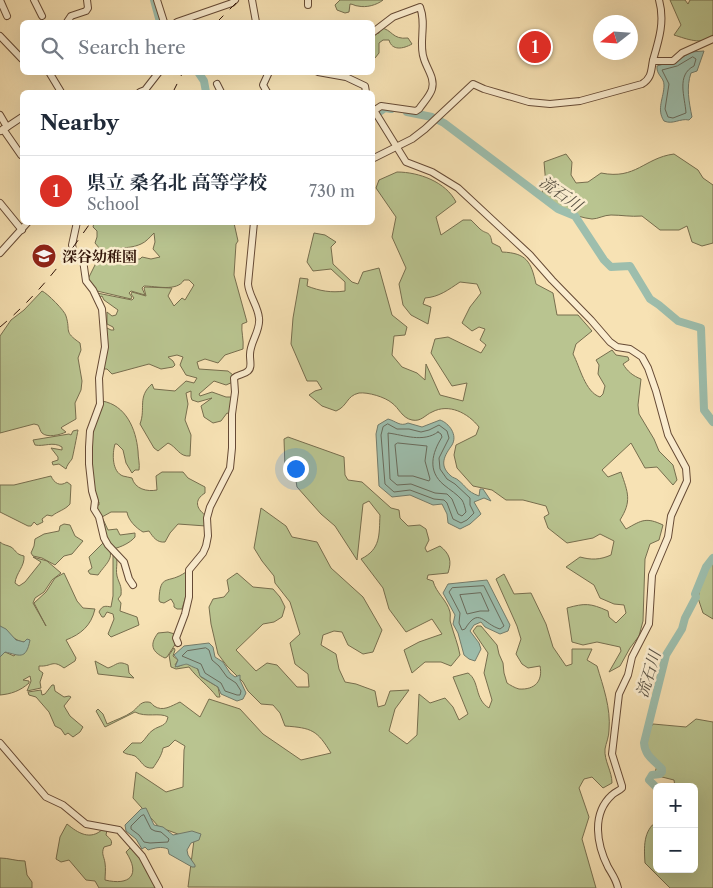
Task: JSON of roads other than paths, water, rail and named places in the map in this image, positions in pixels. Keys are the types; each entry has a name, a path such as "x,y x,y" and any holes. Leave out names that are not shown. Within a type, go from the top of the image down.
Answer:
{"street":[{"path":"0,0 7,16"},
{"path":"34,0 42,16"},
{"path":"68,20 71,16 86,11 88,0"},
{"path":"157,0 163,20"},
{"path":"183,20 236,0"},
{"path":"252,0 256,20"},
{"path":"375,157 412,139 473,84 536,104 580,101 642,84 649,79 658,47 662,17 659,0"},
{"path":"375,31 394,17 420,7 424,17 424,59 433,82 432,91 419,110 381,106 375,110"},
{"path":"0,36 20,57"},
{"path":"653,61 673,61 682,53 713,39"},
{"path":"51,75 59,90"},
{"path":"146,90 157,75"},
{"path":"267,90 263,85 268,75"},
{"path":"335,75 346,77 365,86 366,90"},
{"path":"217,84 220,90"},
{"path":"375,113 406,162 442,177 467,197 530,255 610,342 617,347 630,349 642,357 648,368 668,435 687,472 687,481 671,516 668,537 652,575 649,624 632,657 628,676 618,694 612,754 622,788 612,795 602,810 597,832 602,852 618,888"},
{"path":"0,115 4,129 20,156"},
{"path":"4,129 20,118"},
{"path":"0,203 22,230"},
{"path":"0,253 26,225"},
{"path":"76,225 72,245 74,252 83,260 86,281 101,306 106,347 99,378 100,404 92,425 89,447 92,491 95,501 94,509 104,538 124,562 133,584"},
{"path":"178,642 176,638 189,597 188,573 206,546 208,536 207,518 210,507 230,468 232,414 235,392 234,378 250,369 250,348 258,328 259,318 248,290 254,225"},
{"path":"0,742 46,797 63,806 86,824 119,830 142,856 159,888"}],"water":[{"path":"704,51 697,71 691,73 689,78 692,117 689,120 664,121 660,108 664,82 657,66 680,59 691,52"},
{"path":"388,419 400,424 408,423 422,427 440,420 452,430 454,441 444,460 447,472 469,491 479,496 480,489 483,489 491,501 484,498 474,502 481,514 470,524 460,529 448,523 447,514 442,504 433,505 410,495 392,497 379,486 376,434 378,425"},
{"path":"487,580 510,625 508,631 500,634 485,627 481,622 474,625 470,631 481,649 475,661 464,655 458,633 453,624 455,615 443,593 448,584"},
{"path":"0,626 6,629 16,640 24,642 27,639 30,640 24,654 18,655 5,652 0,657"},
{"path":"209,643 213,647 215,657 223,662 230,673 235,677 240,675 240,680 246,693 243,699 237,701 221,694 218,687 200,676 198,669 187,664 175,667 178,660 174,655 184,646"},
{"path":"146,808 154,825 163,827 173,835 192,831 201,834 199,840 191,843 187,850 195,867 169,854 168,849 148,850 145,847 142,849 136,839 126,831 125,825 141,809"}],"waterway":[{"name":"流石川","path":"154,0 159,20"},
{"name":"流石川","path":"200,75 204,81 206,90"},
{"name":"流石川","path":"375,115 385,108 391,109"},
{"name":"流石川","path":"407,112 432,117 444,123 558,209 575,216 604,260 611,267 630,266 650,299 678,321 701,328 704,410 713,422"},
{"name":"流石川","path":"653,784 649,780 652,775 660,774 662,769 648,755 644,743 666,655 682,629 685,618 696,597 695,594 706,567 713,558"}],"railway":[{"path":"219,20 239,0"},
{"path":"174,90 182,75"},
{"path":"0,327 49,278 89,225"}],"place":[{"name":"県立 桑名北 高等学校","path":"535,47"},
{"name":"深谷幼稚園","path":"44,256"}]}
